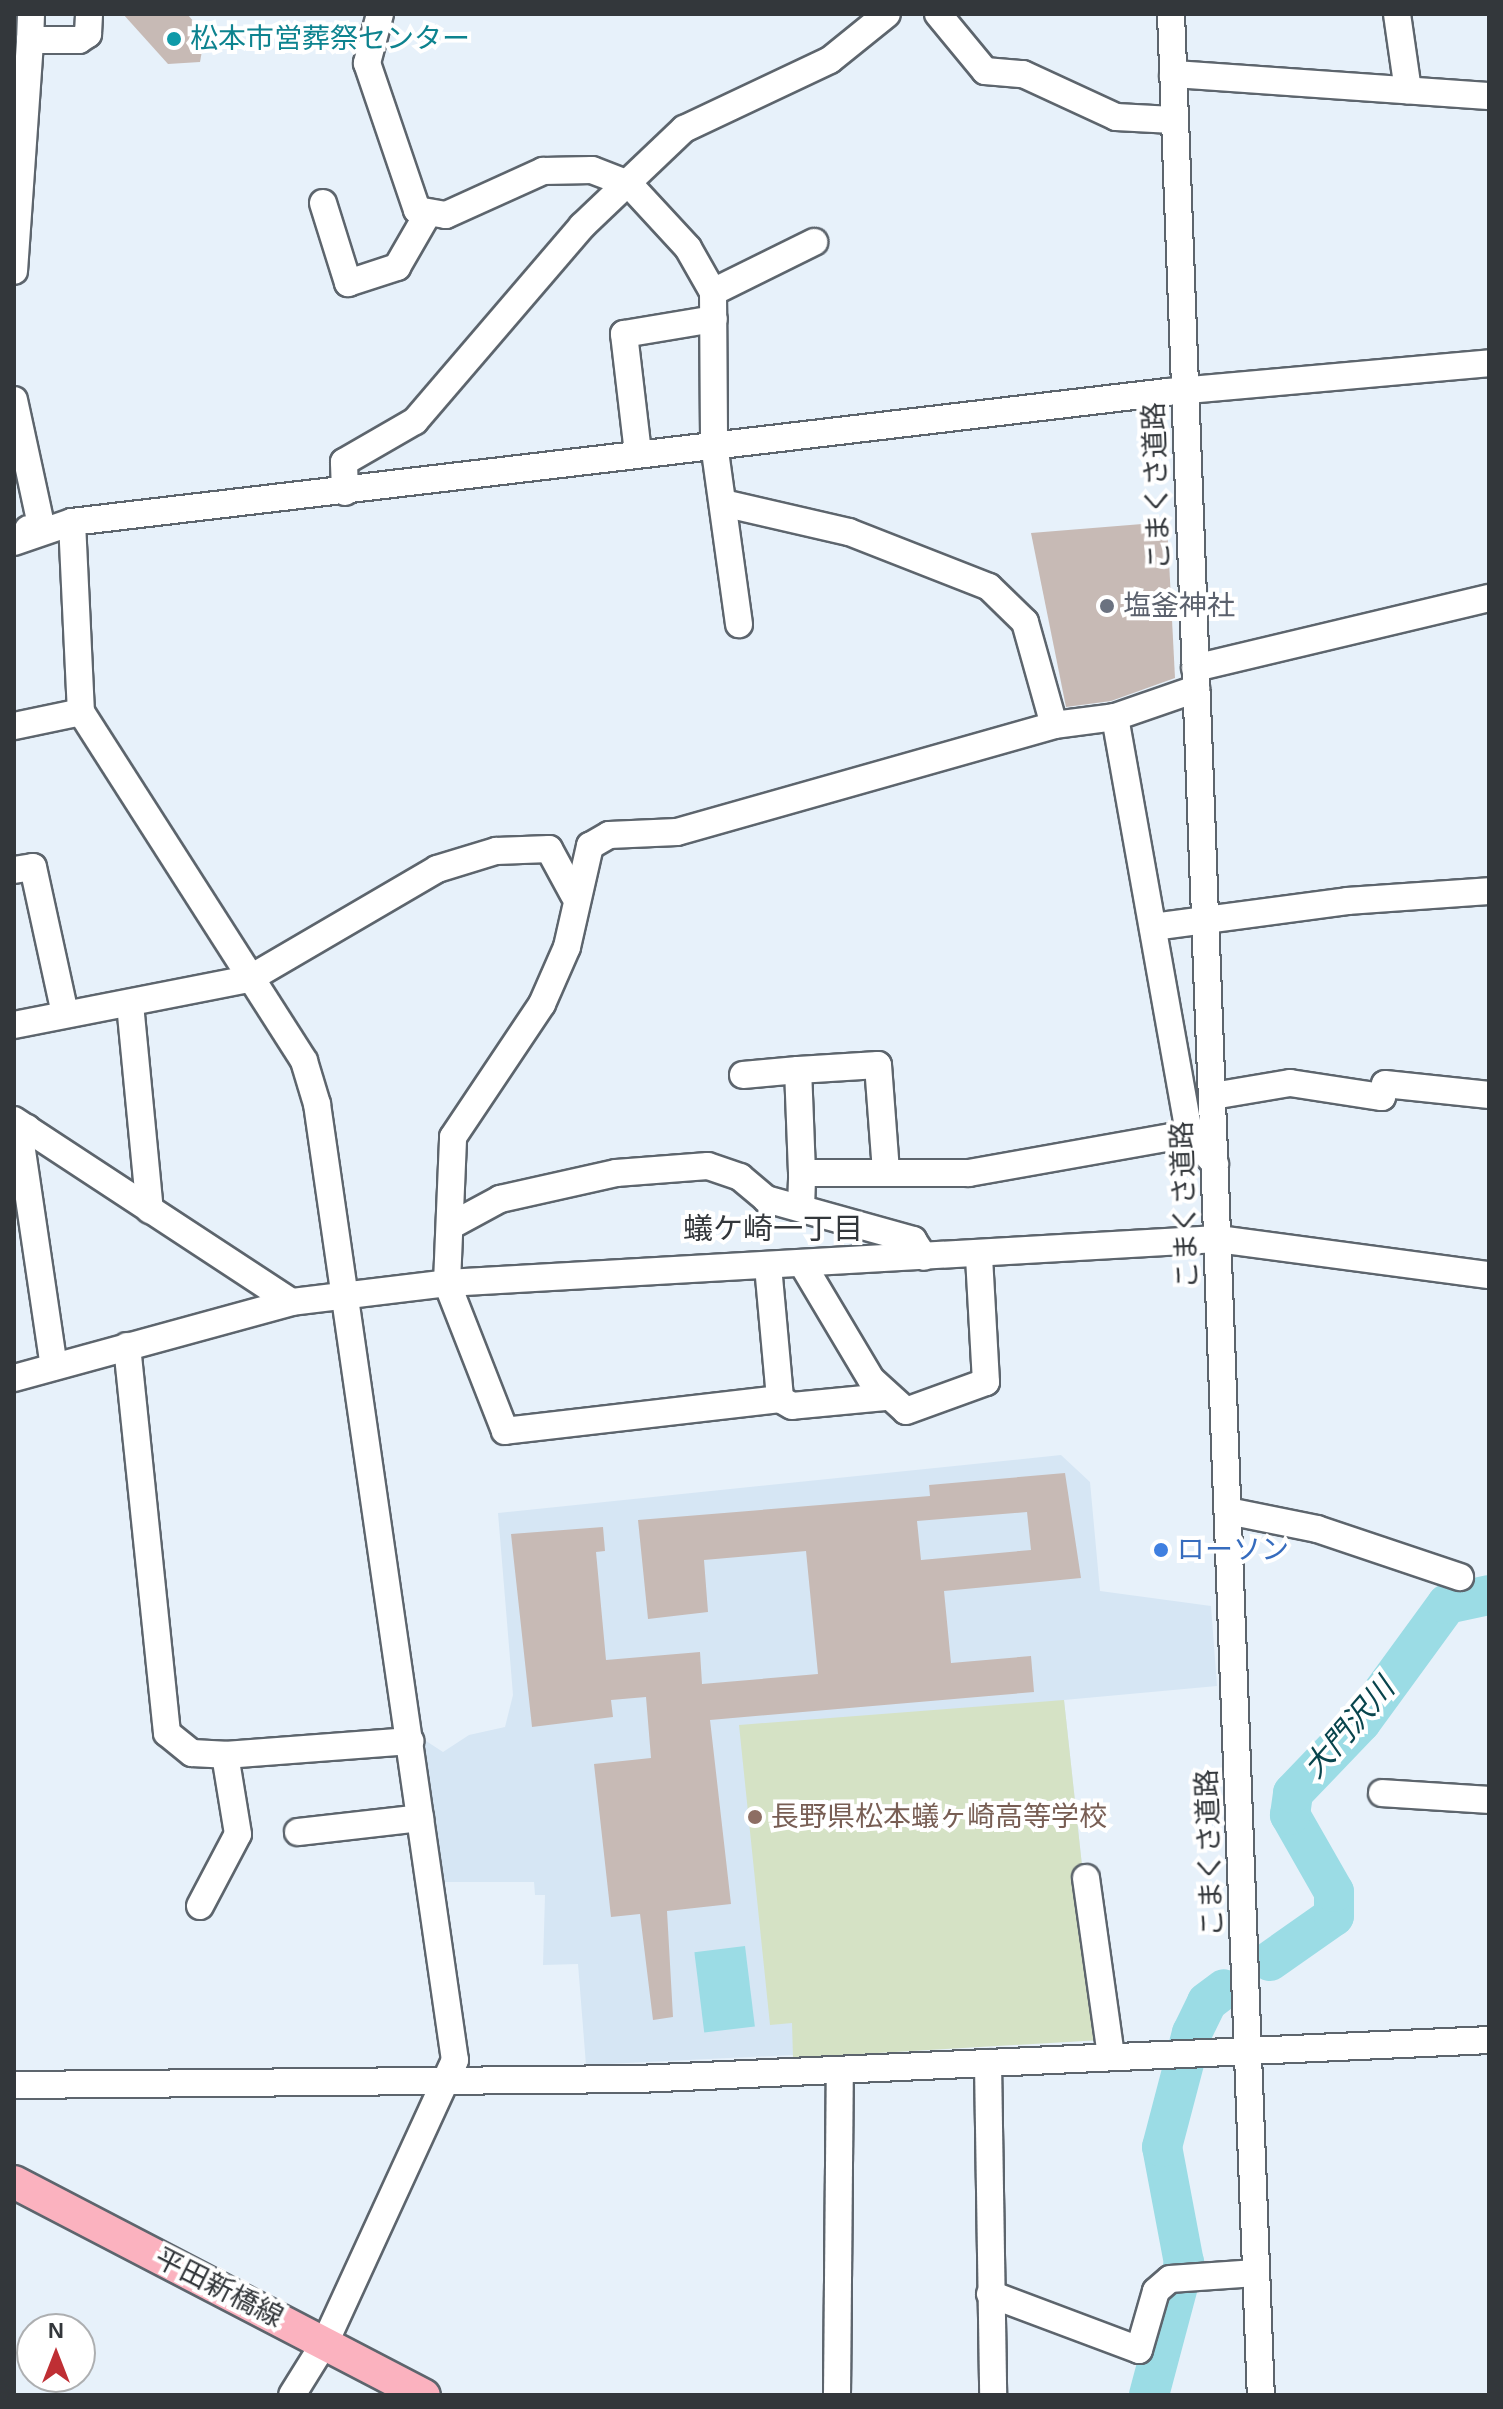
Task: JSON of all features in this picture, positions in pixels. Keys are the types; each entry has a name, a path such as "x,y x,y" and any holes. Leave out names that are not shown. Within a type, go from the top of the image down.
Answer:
{"main road":[{"name":"平田新橋線","path":"14,2182 424,2395"}],"street":[{"path":"14,271 30,27 79,40 88,34 89,14"},
{"path":"380,14 367,63 417,210 427,215 446,215 543,171 592,170 629,184 688,248 713,292 714,444 739,624"},
{"path":"345,492 344,462 415,421 582,226 684,129 830,60 887,14"},
{"path":"938,14 985,71 1023,74 1116,117 1173,120"},
{"path":"1397,14 1408,90"},
{"name":"こまくさ道路","path":"1164,16 1173,74 1261,2395"},
{"path":"1173,74 1489,96"},
{"path":"323,203 348,283 397,267 427,215"},
{"path":"713,292 814,242"},
{"path":"638,453 624,334 714,319"},
{"path":"14,542 72,522 345,492 638,453 1185,390 1489,363"},
{"path":"14,400 42,530"},
{"path":"723,503 849,532 989,587 1025,622 1054,725"},
{"path":"72,522 81,712 304,1061 317,1104 455,2060 451,2078 325,2342 292,2395"},
{"path":"14,528 42,530"},
{"path":"885,1397 792,1406 780,1399 505,1431 447,1283 452,1225 453,1137 542,1004 567,947 574,895 590,846 609,835 677,832 1054,725 1115,717 1196,679 1489,598"},
{"path":"14,726 81,712"},
{"path":"1115,717 1189,1134 1215,1164"},
{"path":"14,1025 249,979 437,869 496,851 549,849 574,895"},
{"path":"14,870 33,867 65,1014"},
{"path":"1153,927 1205,919 1489,891"},
{"path":"130,1004 150,1210"},
{"path":"743,1075 878,1065 886,1171"},
{"path":"798,1070 801,1208"},
{"path":"1213,1096 1290,1083 1382,1097 1385,1084 1489,1095"},
{"path":"20,1124 291,1302"},
{"path":"20,1124 54,1367"},
{"path":"802,1173 937,1173 1053,1160 1189,1134"},
{"path":"452,1225 500,1199 616,1173 708,1166 740,1177 766,1199 913,1240 924,1257"},
{"path":"14,1378 291,1302 344,1291 447,1283 1218,1239 1489,1275"},
{"path":"803,1265 885,1397 906,1411 986,1382 979,1255"},
{"path":"768,1266 780,1399"},
{"path":"127,1346 167,1733 192,1753 225,1755 410,1741"},
{"path":"1228,1511 1317,1529 1460,1577"},
{"path":"200,1906 238,1834 225,1755"},
{"path":"1382,1793 1489,1800"},
{"path":"298,1832 420,1818"},
{"path":"1086,1878 1111,2056"},
{"path":"14,2085 840,2071 1249,2048 1489,2040"},
{"path":"988,2063 993,2395"},
{"path":"837,2395 840,2071"},
{"path":"990,2294 1139,2350 1156,2291 1183,2278 1256,2273"}],"shaded area":[{"name":"長野県松本蟻ヶ崎高等学校","path":"1061,1455 1090,1482 1100,1591 1211,1606 1217,1686 1064,1700 1101,2040 586,2065 578,1964 543,1965 545,1895 535,1895 534,1882 443,1882 420,1737 443,1752 469,1735 505,1727 513,1695 498,1513"}],"green space":[{"path":"1064,1700 1101,2040 793,2058 792,2023 770,2025 739,1725"}],"water":[{"path":"745,1946 755,2026 704,2033 694,1952"}],"building":[{"name":"松本市営葬祭センター","path":"123,14 187,14 205,34 200,62 168,64"},
{"name":"塩釜神社","path":"1167,522 1175,678 1111,701 1066,707 1031,533"},
{"path":"1065,1473 1081,1578 944,1591 951,1663 1031,1656 1034,1692 710,1720 731,1904 667,1911 673,2017 653,2020 640,1914 611,1917 594,1764 651,1758 646,1697 611,1700 613,1717 532,1727 511,1534 603,1527 605,1551 596,1552 606,1660 700,1652 702,1684 818,1674 806,1551 704,1560 708,1612 648,1619 638,1520 930,1496 929,1485","holes":["1027,1512 1031,1550 921,1560 917,1521"]}],"waterway":[{"name":"大門沢川","path":"1270,1961 1334,1916 1334,1892 1290,1815 1293,1793 1361,1722 1447,1604 1489,1595"},
{"name":"大門沢川","path":"1149,2395 1184,2263 1162,2147 1192,2033 1207,2002 1224,1989"}],"place":[{"name":"松本市営葬祭センター","path":"174,39"},
{"name":"塩釜神社","path":"1107,606"},
{"name":"ローソン","path":"1161,1550"},
{"name":"長野県松本蟻ヶ崎高等学校","path":"755,1817"}],"district":[{"name":"蟻ケ崎一丁目","path":"773,1229"}]}
